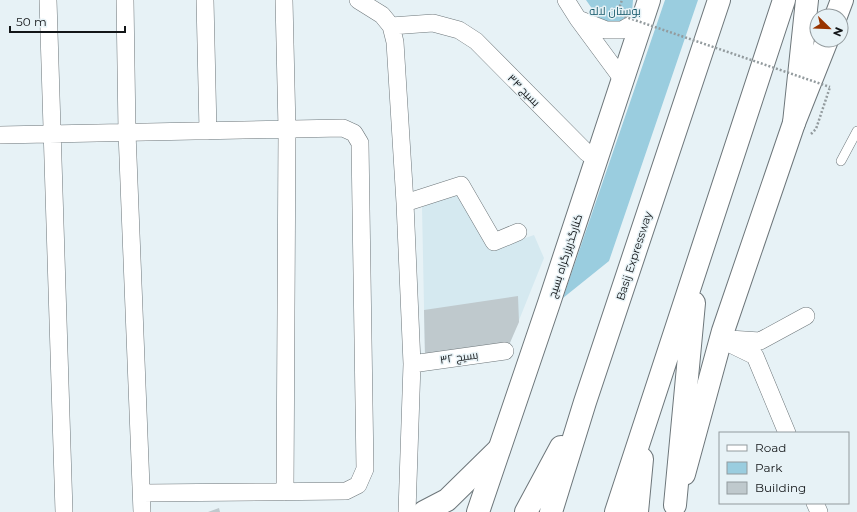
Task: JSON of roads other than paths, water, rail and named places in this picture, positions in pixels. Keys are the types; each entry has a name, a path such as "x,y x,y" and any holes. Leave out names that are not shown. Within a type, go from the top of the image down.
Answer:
{"main road":[{"name":"Basij Expressway","path":"551,512 585,402 719,0"},
{"path":"616,512 784,0"},
{"path":"794,124 807,0"},
{"name":"کنارگذربزرگراه بسیج","path":"478,512 549,303 647,4"},
{"path":"674,509 720,339 794,124 824,48"},
{"path":"674,509 698,264"},
{"path":"526,512 585,402"},
{"path":"637,512 646,421"},
{"path":"424,512 447,500 499,449"}],"street":[{"path":"48,0 64,512"},
{"path":"126,0 127,132 142,512"},
{"path":"205,0 208,131"},
{"path":"284,0 288,129 285,492"},
{"path":"358,0 382,15 391,26 395,42 405,203 412,364 407,512"},
{"path":"566,0 578,19 623,80"},
{"path":"578,19 606,30 622,30 647,4"},
{"name":"بسیج ۳۴","path":"391,26 433,23 459,30 476,41 587,153"},
{"path":"0,135 343,128 354,133 360,143 365,469 358,485 346,491 142,493"},
{"path":"405,203 461,185 494,242 518,232"},
{"path":"720,339 760,341 806,316"},
{"path":"720,339 755,356 786,432"},
{"name":"بسیج ۳۲","path":"412,364 505,351"}],"lane":[{"path":"841,161 857,131"}],"park label":[{"name":"بوستان لاله","path":"615,11"}]}
